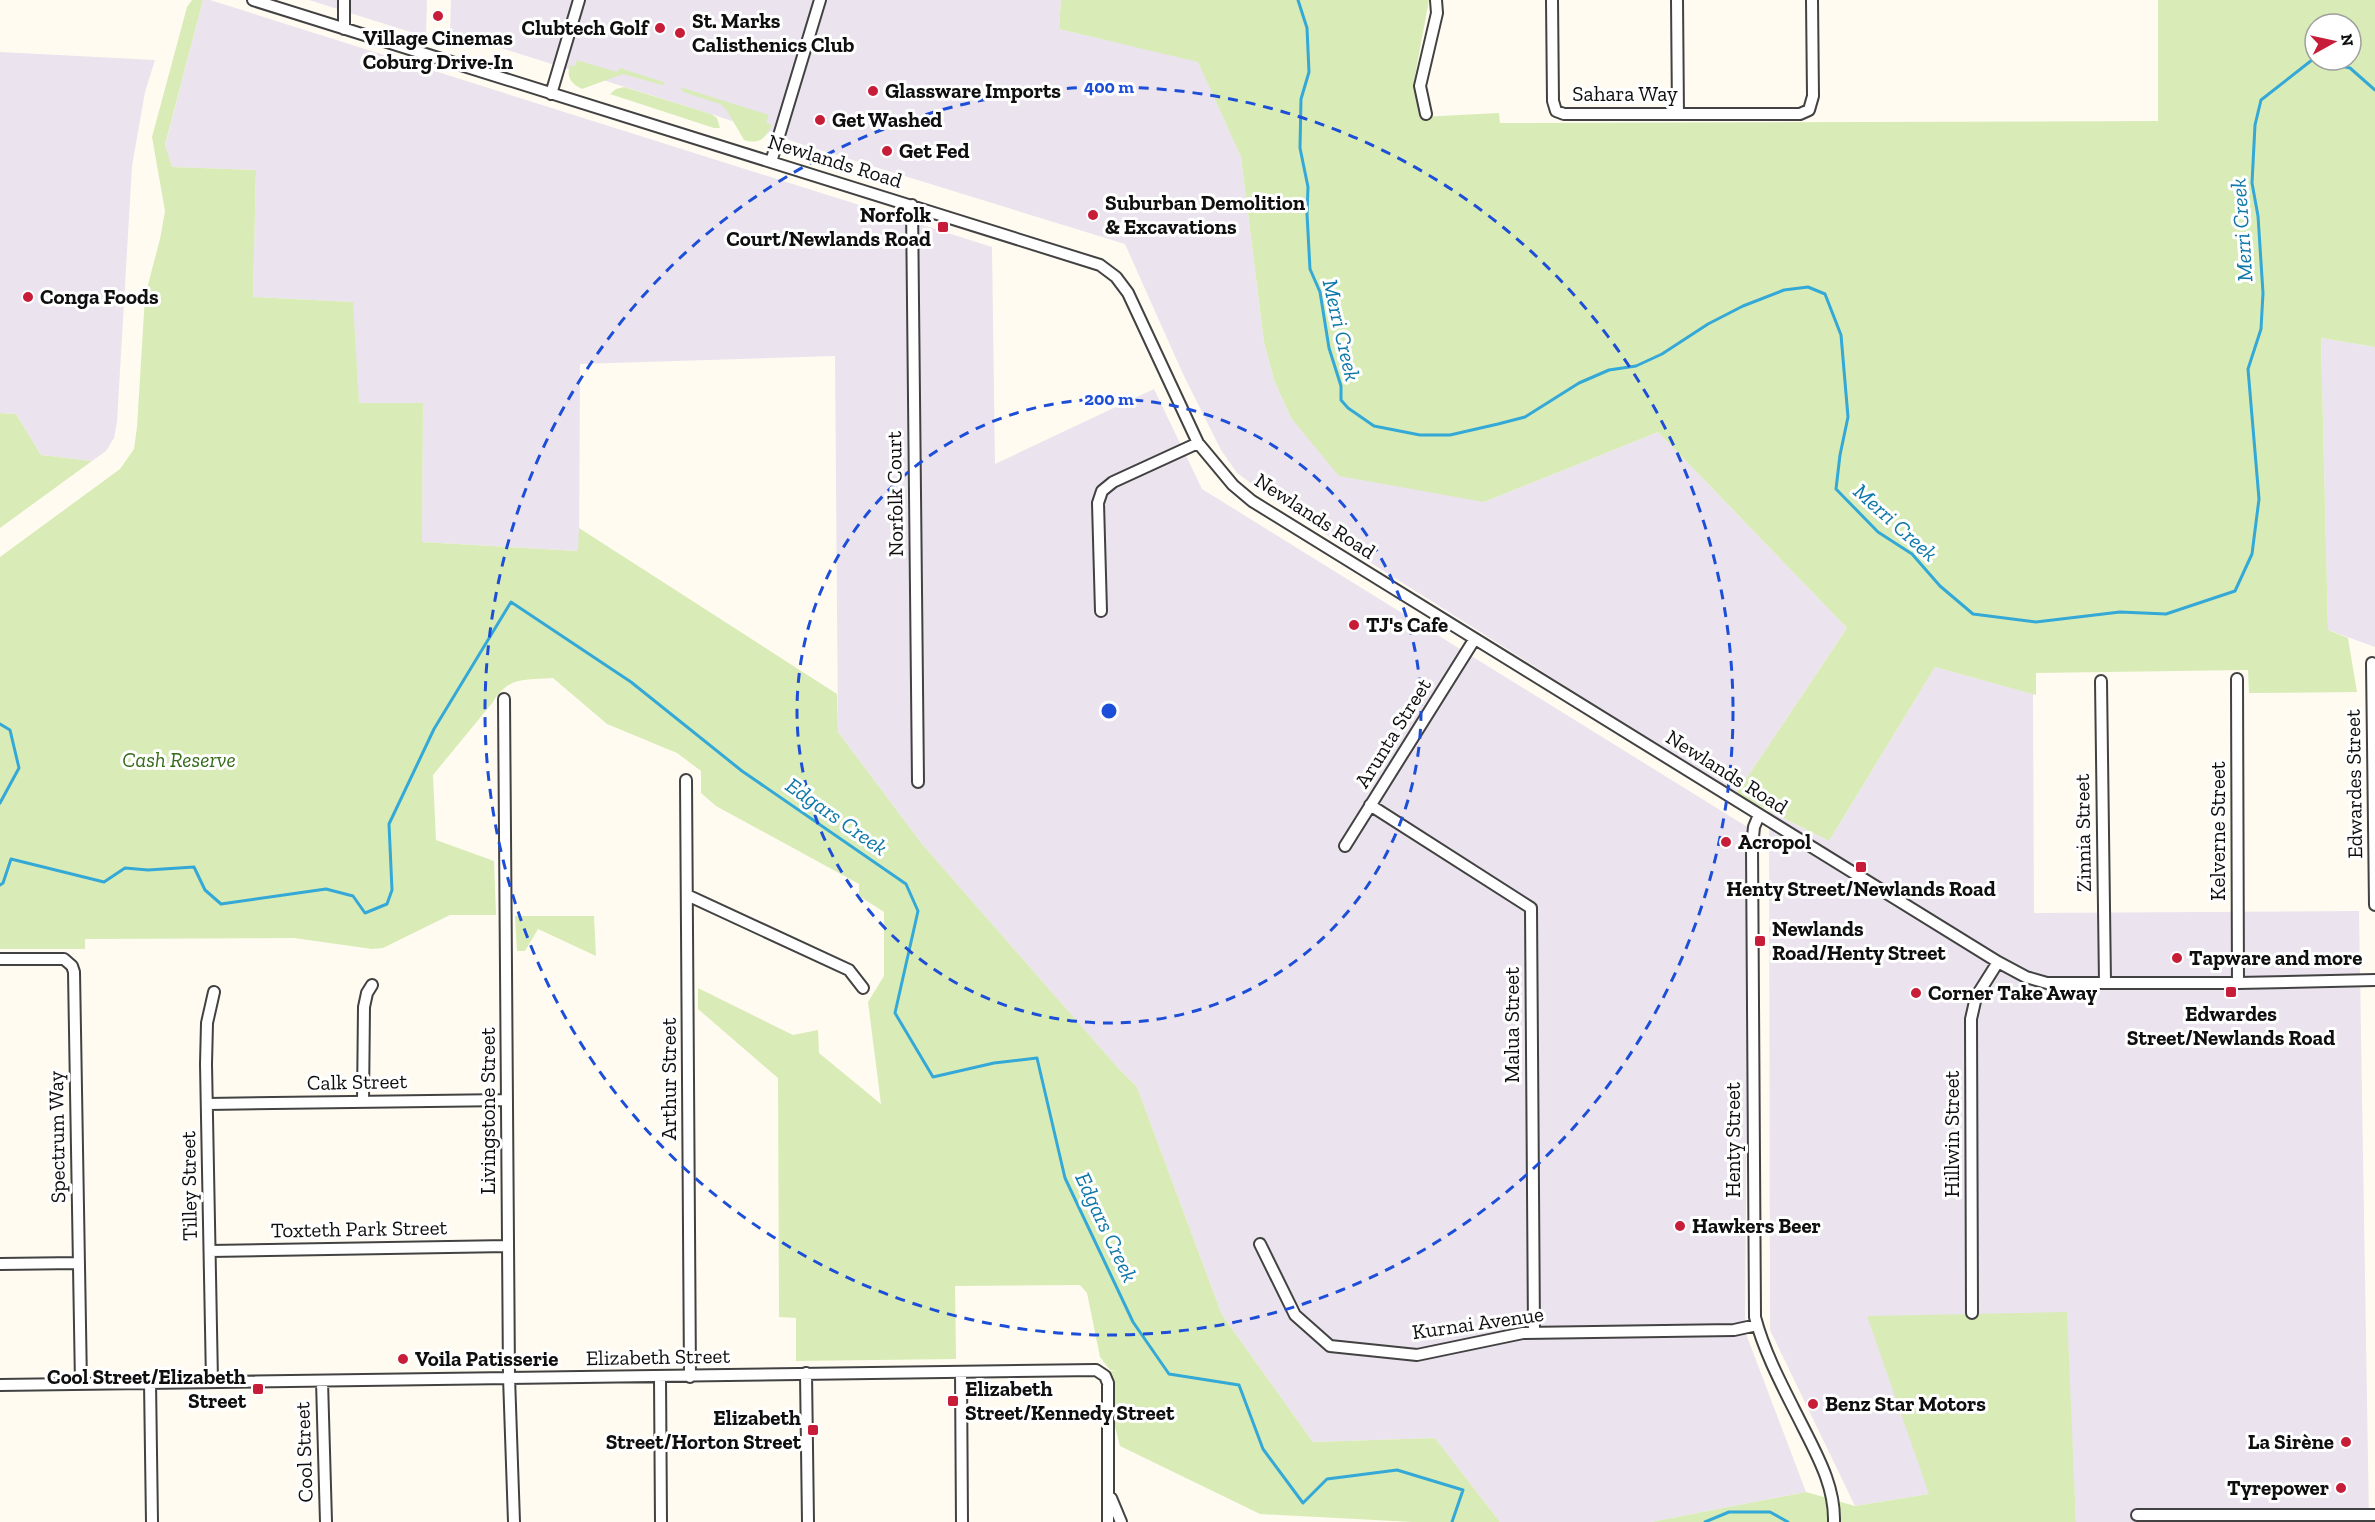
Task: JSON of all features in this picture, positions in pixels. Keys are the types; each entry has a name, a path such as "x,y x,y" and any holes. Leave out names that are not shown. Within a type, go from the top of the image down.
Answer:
{"street":[{"name":"Newlands Road","path":"253,0 1100,265 1116,277 1128,293 1198,443 1233,485 1252,501 1474,640 2026,977 2047,983 2375,980"},
{"path":"344,0 344,29"},
{"path":"551,94 579,0"},
{"path":"771,162 819,0"},
{"path":"1426,114 1420,86 1437,13 1436,0"},
{"name":"Sahara Way","path":"1552,0 1552,101 1556,111 1564,114 1805,113 1812,104 1813,96 1812,0"},
{"path":"1677,0 1678,114"},
{"name":"Norfolk Court","path":"912,205 918,782"},
{"path":"1101,611 1098,503 1102,491 1113,482 1198,443"},
{"name":"Arunta Street","path":"1345,846 1474,640"},
{"name":"Edwardes Street","path":"2372,663 2375,745 2375,905"},
{"name":"Kelverne Street","path":"2237,679 2238,983"},
{"name":"Zinnia Street","path":"2101,681 2105,983"},
{"name":"Livingstone Street","path":"504,699 509,1377 514,1522"},
{"name":"Arthur Street","path":"686,780 690,1377"},
{"name":"Malua Street","path":"1371,805 1531,908 1534,1332"},
{"name":"Henty Street","path":"1759,815 1754,827 1752,847 1754,1278 1757,1325 1781,1383 1826,1474 1834,1517"},
{"path":"687,895 849,970 863,988"},
{"name":"Spectrum Way","path":"0,959 64,959 72,966 74,972 81,1384"},
{"name":"Hillwin Street","path":"1972,1313 1971,1019 1973,1004 1998,962"},
{"path":"363,1102 364,1007 367,993 372,985"},
{"name":"Tilley Street","path":"212,1381 207,1023 214,992"},
{"name":"Calk Street","path":"207,1104 507,1100"},
{"name":"Kurnai Avenue","path":"1260,1244 1295,1315 1330,1346 1417,1355 1534,1332 1734,1330 1757,1325"},
{"name":"Toxteth Park Street","path":"210,1251 508,1246"},
{"path":"0,1264 78,1263"},
{"name":"Elizabeth Street","path":"0,1385 1096,1370 1101,1372 1108,1383 1108,1492"},
{"path":"806,1373 808,1522"},
{"path":"961,1373 962,1522"},
{"path":"660,1377 661,1522"},
{"name":"Cool Street","path":"322,1381 326,1522"},
{"path":"150,1382 152,1522"},
{"path":"1108,1492 1108,1522"},
{"path":"1108,1492 1121,1522"},
{"path":"2137,1515 2375,1515"}],"shaded area":[{"path":"203,0 210,0 992,247 995,464 1154,389 1202,489 1749,828 1745,1331 1806,1492 1651,1522 1500,1522 1435,1438 1313,1442 1222,1315 1137,1087 922,844 838,732 835,356 580,364 579,551 422,542 423,403 359,403 352,302 253,297 256,170 172,167 165,146"},
{"path":"309,0 427,0 426,37"},
{"path":"451,0 1061,0 1059,29 1198,61 1241,157 1264,342 1274,380 1291,418 1484,502 1658,432 1847,628 1736,794 1289,511 1237,473 1221,450 1183,374 1125,244 450,32"},
{"path":"0,52 155,60 145,92 132,166 117,422 114,438 106,451 92,461 41,455 16,414 0,413"},
{"path":"2321,338 2375,347 2375,647 2328,630"},
{"path":"1935,667 2033,694 2034,913 2359,911 2369,1522 2076,1522 2066,1312 1929,1494 1855,1506 1770,1330 1769,811 1829,841"}],"green space":[{"name":"Cash Reserve","path":"192,0 203,0 165,145 172,167 256,170 253,297 353,302 359,403 423,403 422,542 578,551 579,528 837,694 838,732 922,844 1137,1087 1222,1315 1313,1442 1435,1438 1500,1522 1413,1522 1260,1514 1120,1446 1101,1372 1118,1370 1110,1370 1100,1357 1087,1293 1080,1285 955,1286 956,1359 796,1361 796,1318 779,1317 778,1078 698,1009 698,988 793,1035 818,1030 819,1053 881,1104 868,1002 884,976 884,912 859,896 859,884 716,806 701,793 701,771 677,753 607,724 553,678 518,681 505,688 433,775 436,840 494,861 496,915 450,915 383,948 372,949 294,938 85,939 85,949 0,949 0,557 120,469 134,449 145,296 165,211 152,137 187,7"},
{"path":"1061,0 1429,0 1414,81 1420,117 1499,113 1500,123 2158,121 2158,0 2375,0 2375,347 2321,338 2328,630 2348,638 2357,692 2249,693 2248,670 2036,673 2036,695 1935,667 1829,841 1736,794 1847,628 1658,432 1484,502 1339,476 1291,418 1274,380 1264,342 1241,157 1198,62 1059,29"},
{"path":"577,60 617,72 620,68 666,83 662,85 623,74 582,89 575,85 569,77 570,65 575,66"},
{"path":"624,87 711,114 717,118 720,128 610,94"},
{"path":"680,87 769,115 766,123 772,125 767,134 758,141 744,140 726,109 720,104 683,92"},
{"path":"0,413 16,414 41,455 92,461 0,528"},
{"path":"515,916 594,916 596,956 538,929 525,951 517,951"},
{"path":"2067,1312 2076,1522 1651,1522 1806,1492 1855,1506 1929,1494 1867,1316"}],"waterway":[{"name":"Merri Creek","path":"1298,0 1307,28 1309,72 1301,99 1300,148 1308,187 1310,269 1320,292 1329,348 1341,386 1341,400 1348,408 1374,426 1420,435 1450,435 1525,417 1579,383 1609,370 1636,366 1662,354 1708,324 1743,306 1784,290 1808,287 1825,294 1841,335 1848,417 1836,489 1878,532 1912,554 1940,586 1973,614 2036,622 2120,612 2166,614 2235,591 2252,554 2259,499 2248,369 2261,329 2263,293 2258,216 2252,183 2255,125 2261,100 2312,60 2350,68 2375,90"},
{"name":"Edgars Creek","path":"0,885 3,883 11,859 104,882 125,868 148,870 194,867 205,890 221,904 326,889 353,896 365,913 387,904 392,890 389,824 434,729 511,602 631,682 742,771 906,884 918,911 895,1013 933,1077 994,1063 1037,1058 1065,1178 1133,1322 1169,1374 1239,1385 1263,1449 1303,1503 1327,1479 1397,1470 1463,1490 1452,1522"},
{"name":"Edgars Creek","path":"0,724 10,730 19,768 0,803"},
{"name":"Edgars Creek","path":"1705,1522 1729,1512 1770,1512 1788,1522"}],"place":[{"name":"Village Cinemas Coburg Drive-In","path":"438,16"},
{"name":"Clubtech Golf","path":"660,28"},
{"name":"St. Marks Calisthenics Club","path":"680,33"},
{"name":"Glassware Imports","path":"873,91"},
{"name":"Get Washed","path":"820,120"},
{"name":"Get Fed","path":"887,151"},
{"name":"Suburban Demolition & Excavations","path":"1093,215"},
{"name":"Norfolk Court/Newlands Road","path":"943,227"},
{"name":"Conga Foods","path":"28,297"},
{"name":"TJ's Cafe","path":"1354,625"},
{"name":"Acropol","path":"1726,842"},
{"name":"Henty Street/Newlands Road","path":"1861,867"},
{"name":"Newlands Road/Henty Street","path":"1760,941"},
{"name":"Tapware and more","path":"2177,958"},
{"name":"Edwardes Street/Newlands Road","path":"2231,992"},
{"name":"Corner Take Away","path":"1916,993"},
{"name":"Hawkers Beer","path":"1680,1226"},
{"name":"Voila Patisserie","path":"403,1359"},
{"name":"Cool Street/Elizabeth Street","path":"258,1389"},
{"name":"Elizabeth Street/Kennedy Street","path":"953,1401"},
{"name":"Benz Star Motors","path":"1813,1404"},
{"name":"Elizabeth Street/Horton Street","path":"813,1430"},
{"name":"La Sirène","path":"2346,1442"},
{"name":"Tyrepower","path":"2341,1488"}]}
